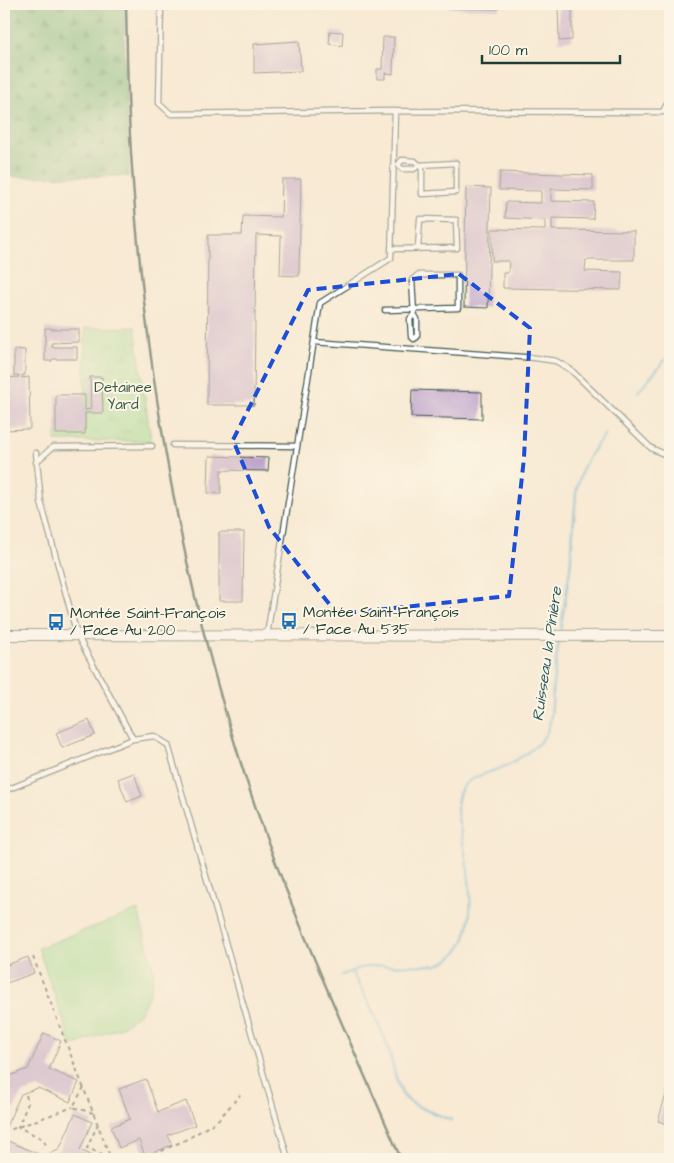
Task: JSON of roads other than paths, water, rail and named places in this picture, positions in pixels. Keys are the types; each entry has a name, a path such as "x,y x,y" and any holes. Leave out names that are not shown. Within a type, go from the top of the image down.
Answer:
{"street":[{"path":"4,635 670,636"}],"lane":[{"path":"161,4 159,104 171,114 395,111 663,112 670,98"},
{"path":"267,635 320,303 391,258 396,165 395,111"},
{"path":"396,165 402,160 415,161 420,165 422,194 456,192 456,163 420,165 414,169 402,169 396,165"},
{"path":"391,248 418,248 457,248 456,220 420,219 418,248"},
{"path":"385,310 414,308 458,308 458,275 418,275 412,280 414,308 414,314 410,319 411,336 414,339 413,350"},
{"path":"314,342 527,357 556,361 571,370 651,448 670,457"},
{"path":"173,445 297,446"},
{"path":"36,462 53,447 152,446"},
{"path":"36,453 41,502 77,635 134,739"},
{"path":"4,791 134,739 154,736 168,745 288,1159"}],"waterway":[{"name":"Ruisseau la Pinière","path":"638,392 670,354"},
{"name":"Ruisseau la Pinière","path":"560,633 570,570 576,493 580,475 586,461 605,434"},
{"name":"Ruisseau la Pinière","path":"342,975 369,966 437,965 454,955 464,940 469,920 470,897 465,850 457,812 460,792 475,777 512,762 530,750 544,737 551,719 559,639"},
{"path":"351,971 381,1030 398,1085 403,1095 418,1107 451,1120"}],"railway":[{"path":"126,4 129,118 142,280 164,441 196,601 239,757 274,859 315,960 401,1159"}],"place":[{"name":"Montée Saint-François / Face Au 535","path":"289,621"},
{"name":"Montée Saint-François / Face Au 200","path":"56,622"}],"park label":[{"name":"Detainee Yard","path":"123,396"}]}
